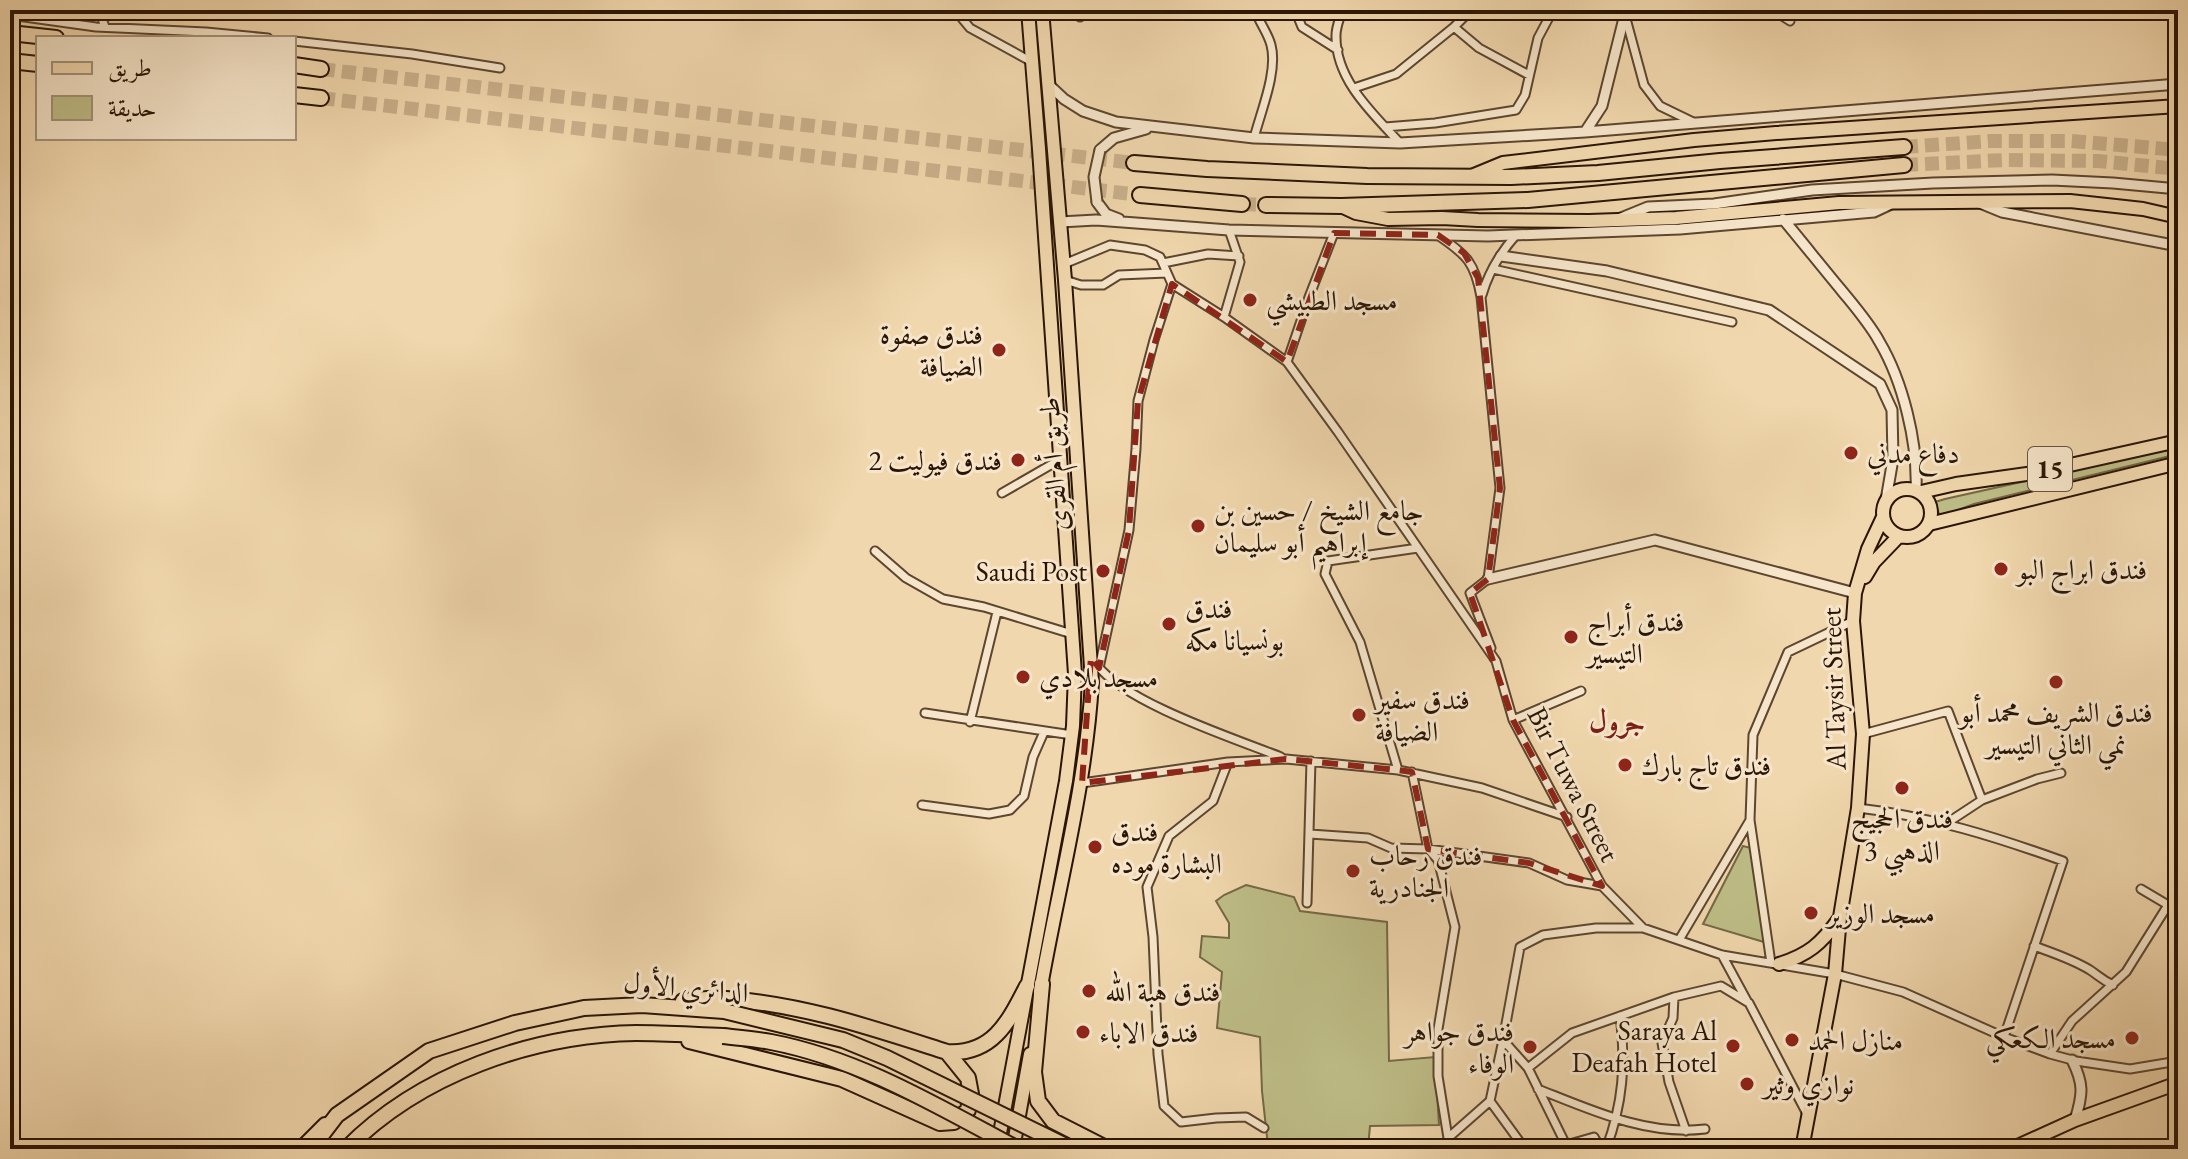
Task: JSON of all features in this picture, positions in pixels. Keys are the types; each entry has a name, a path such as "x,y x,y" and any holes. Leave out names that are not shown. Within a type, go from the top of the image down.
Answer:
{"highway":[{"path":"10,33 38,36"},
{"path":"10,61 36,64"},
{"path":"296,65 321,69"},
{"path":"296,95 321,98"},
{"path":"1134,163 1353,176 1511,177 1598,173 1904,147"},
{"path":"1266,205 1341,206 1528,200 1904,165"},
{"path":"1140,195 1242,204"},
{"path":"724,1005 782,1006 845,1019 958,1053 983,1046 997,1036 1034,985"},
{"path":"1034,985 1034,1072 1038,1101 1053,1121 1108,1149"},
{"name":"الدائري الأول","path":"311,1149 337,1115 429,1051 529,1020 584,1008 724,1005 843,1040 887,1058 1072,1149"},
{"name":"الدائري الأول","path":"346,1149 398,1105 444,1078 538,1045 635,1033 723,1036 770,1042 822,1055 932,1103 1016,1149"},
{"path":"657,1034 842,1079 940,1123 954,1122 968,1110 971,1094 968,1078 947,1052"}],"main road":[{"name":"طريق أم القرى","path":"1016,1149 1034,985 1072,735 1075,674 1028,10"},
{"name":"طريق أم القرى","path":"997,1149 1082,783 1095,662 1042,10"},
{"path":"1471,177 1503,163 1694,140 2178,106"},
{"path":"1341,206 1356,213 1388,219 1614,220 1896,201 2070,201 2143,209 2178,217"},
{"name":"15","path":"1918,491 2034,473 2178,441"},
{"name":"15","path":"1929,524 2178,463"},
{"path":"1899,490 1918,491 1930,503 1932,517 1920,534 1899,536 1889,529 1883,517 1886,500 1899,490"},
{"name":"Al Taysir Street","path":"1802,1149 1835,974 1840,917 1858,808 1863,734 1853,621 1855,593 1868,549 1883,517"},
{"path":"1855,593 1874,562 1899,536"},
{"path":"1073,634 1095,662"},
{"path":"1775,964 1797,958 1813,949 1840,917"},
{"path":"2011,1149 2075,1120 2178,1083"},
{"path":"300,1149 316,1131 337,1115"}],"street":[{"path":"99,10 105,27"},
{"path":"955,10 970,28 1032,62"},
{"path":"1080,17 1087,10"},
{"path":"1254,138 1273,63 1271,43 1255,10"},
{"path":"1295,10 1302,27 1338,50"},
{"path":"1342,10 1336,33 1339,62 1354,88 1400,143"},
{"path":"1354,88 1396,74 1471,10"},
{"path":"1385,127 1435,123 1516,110 1525,95 1538,38 1553,10"},
{"path":"1773,10 1790,21"},
{"path":"1625,12 1644,85 1660,106 1695,123"},
{"path":"1585,132 1602,106 1625,12"},
{"path":"10,15 105,27 247,36"},
{"path":"1454,27 1479,48 1529,75"},
{"path":"296,41 412,54 500,68"},
{"path":"1049,85 1083,111 1116,122 1254,138 1400,143 1585,132 2178,84"},
{"path":"1129,222 1106,214 1097,202 1094,177 1100,150 1114,138 1154,127"},
{"path":"1614,220 1648,207 1714,204 1812,190 2052,180 2178,189"},
{"path":"1060,222 1096,220 1229,230 1334,233 1516,235 1680,229 1874,212 1896,201"},
{"path":"1977,201 2002,212 2178,246"},
{"path":"1783,219 1880,341 1905,406 1913,440 1918,491"},
{"path":"1224,317 1240,262 1229,230"},
{"path":"1287,362 1334,233"},
{"path":"1438,235 1464,253 1478,278 1481,297 1500,488 1488,579"},
{"path":"1481,297 1485,282 1516,235"},
{"path":"1064,264 1110,245 1145,250 1160,257 1172,284 1138,401 1129,530 1095,662 1106,678 1154,705 1286,759"},
{"path":"1163,263 1208,254 1239,256"},
{"path":"1501,256 1607,271 1769,310 1880,384 1892,410 1893,459 1886,500"},
{"path":"1493,269 1732,322"},
{"path":"1065,280 1081,285 1103,285 1119,275 1167,273"},
{"name":"Bir Tuwa Street","path":"1172,284 1287,362 1496,661 1513,720 1602,886 1643,928 1722,955 1835,974 1903,992 2004,1037 2072,1060 2130,1069 2178,1061"},
{"path":"1892,410 1905,406"},
{"path":"1002,493 1061,459"},
{"path":"1496,661 1470,593 1488,579 1655,540 1855,593"},
{"path":"1398,770 1360,642 1325,574 1328,561 1418,548"},
{"path":"875,551 906,578 943,599 984,607 1073,634"},
{"path":"970,722 997,612"},
{"path":"1775,964 1750,820 1753,735 1788,652 1853,621"},
{"path":"1513,720 1581,691"},
{"path":"1863,734 1948,711 1982,800"},
{"path":"925,713 1072,735"},
{"path":"922,805 989,814 1010,810 1024,796 1033,757 1044,732"},
{"path":"1082,783 1228,762 1286,759 1412,772 1482,788 1567,817"},
{"path":"1307,903 1311,761"},
{"path":"1228,762 1213,801 1169,836 1147,887 1153,937 1158,1054 1164,1106 1181,1122 1246,1117 1264,1128"},
{"path":"1412,772 1428,849 1438,860 1455,927 1438,1029 1438,1076 1448,1138 1446,1149"},
{"path":"1947,823 1982,800 2061,773"},
{"path":"1858,808 1947,823 2063,861 2004,1037"},
{"path":"1679,940 1750,820"},
{"path":"1310,834 1368,838 1391,848 1428,849 1529,863 1567,880 1602,886"},
{"path":"2141,889 2178,908"},
{"path":"2050,1054 2072,1021 2126,972 2168,905"},
{"path":"1448,1138 1490,1101 1520,947 1543,935 1596,928 1643,928"},
{"path":"2034,946 2065,957 2113,985"},
{"path":"1722,955 1808,1114"},
{"path":"1528,1068 1572,1033 1674,997 1721,986 1749,1003"},
{"path":"1674,997 1673,1018 1662,1043 1669,1082 1686,1131"},
{"path":"1503,1040 1528,1068 1564,1147 1594,1137 1604,1149 1617,1121 1623,1077 1620,1016"},
{"path":"2072,1060 2083,1090 2075,1120"},
{"path":"1538,1089 1617,1121 1686,1131 1705,1129"},
{"path":"1490,1101 1525,1149"}],"highlighted area":[{"path":"1334,233 1438,235 1464,253 1478,278 1500,488 1488,579 1470,593 1513,720 1602,886 1529,863 1428,849 1412,772 1286,759 1082,783 1091,657 1099,668 1129,530 1138,401 1172,284 1287,362"}],"green space":[{"path":"2178,447 2178,454 1974,504 1944,515 1939,514 1935,502 1945,499"},
{"path":"1743,846 1751,848 1764,942 1703,924"},
{"path":"1246,885 1294,897 1300,911 1387,922 1389,1061 1435,1057 1439,1125 1370,1126 1368,1148 1268,1146 1260,1037 1217,1028 1222,972 1200,957 1202,936 1229,938 1229,923 1216,901"}],"tunnel":[{"path":"321,69 1134,163"},
{"path":"321,98 1140,195"},
{"path":"1904,147 1991,141 2071,141 2178,150"},
{"path":"1904,165 2005,160 2098,161 2178,169"},
{"path":"1242,204 1266,205"}],"place":[{"name":"مسجد الطبيشي","path":"1250,300"},
{"name":"فندق صفوة الضيافة","path":"999,350"},
{"name":"دفاع مدني","path":"1851,453"},
{"name":"فندق فيوليت 2","path":"1018,460"},
{"name":"جامع الشيخ / حسين بن إبراهيم أبو سليمان","path":"1198,526"},
{"name":"فندق ابراج البو","path":"2001,569"},
{"name":"Saudi Post","path":"1103,571"},
{"name":"فندق بونسيانا مكه","path":"1169,624"},
{"name":"فندق أبراج التيسير","path":"1571,637"},
{"name":"مسجد بلادي","path":"1023,677"},
{"name":"فندق الشريف محمد أبو نمي الثاني التيسير","path":"2056,682"},
{"name":"فندق سفير الضيافة","path":"1359,715"},
{"name":"فندق تاج بارك","path":"1625,765"},
{"name":"فندق الحجيج الذهبي 3","path":"1902,788"},
{"name":"فندق البشارة موده","path":"1095,847"},
{"name":"فندق رحاب الجنادرية","path":"1353,871"},
{"name":"مسجد الوزير","path":"1811,913"},
{"name":"فندق هبة الله","path":"1089,991"},
{"name":"فندق الاباء","path":"1083,1032"},
{"name":"مسجد الكعكي","path":"2132,1038"},
{"name":"منازل الحمد","path":"1792,1040"},
{"name":"Saraya Al Deafah Hotel","path":"1733,1046"},
{"name":"فندق جواهر الوفاء","path":"1530,1047"},
{"name":"نوازي وثير","path":"1747,1084"}],"district":[{"name":"جرول","path":"1617,720"}]}
